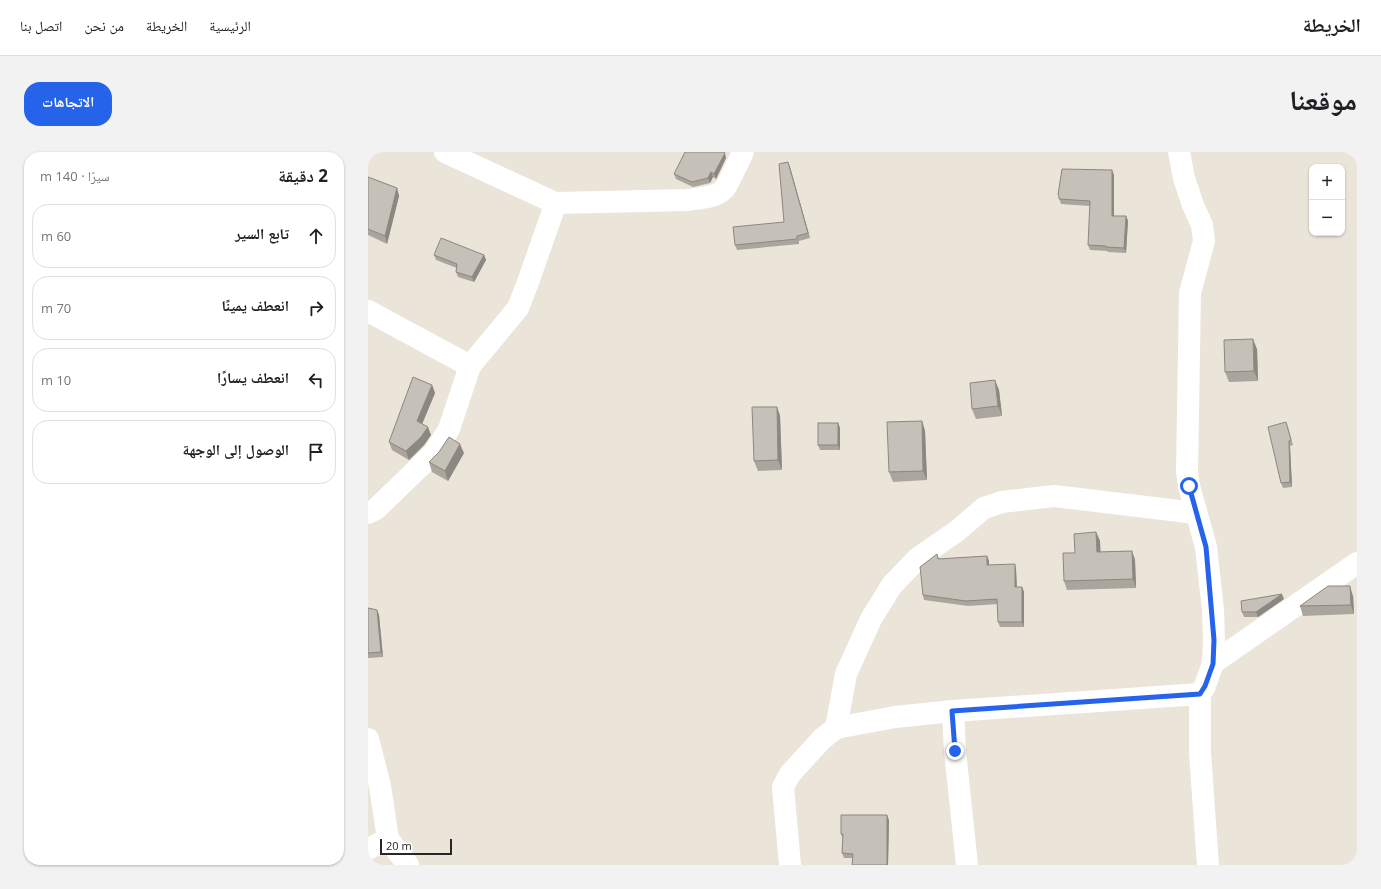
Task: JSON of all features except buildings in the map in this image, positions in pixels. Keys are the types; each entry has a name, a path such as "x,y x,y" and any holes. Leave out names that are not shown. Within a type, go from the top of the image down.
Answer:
{"street":[{"path":"445,152 555,203 688,200 705,197 724,189 743,152"},
{"path":"1179,152 1184,178 1193,205 1202,225 1204,241 1190,293 1187,472 1189,486 1206,547 1214,640 1213,664 1205,686 1200,694 1200,753 1208,865"},
{"path":"368,513 381,504 434,453 449,429 470,366 518,308 555,203"},
{"path":"368,311 470,366"},
{"path":"836,728 846,674 871,620 892,585 918,558 957,531 984,508 1002,502 1054,496 1196,513"},
{"path":"1213,664 1357,563"},
{"path":"790,865 783,787 790,774 807,755 822,739 836,728 895,717 952,711 1200,694"},
{"path":"952,711 967,865"},
{"path":"368,739 380,786 388,839 408,865"},
{"path":"368,849 388,839"}],"route":[{"path":"955,751 952,711 1200,694 1205,686 1213,664 1214,640 1206,547 1189,486"}]}
